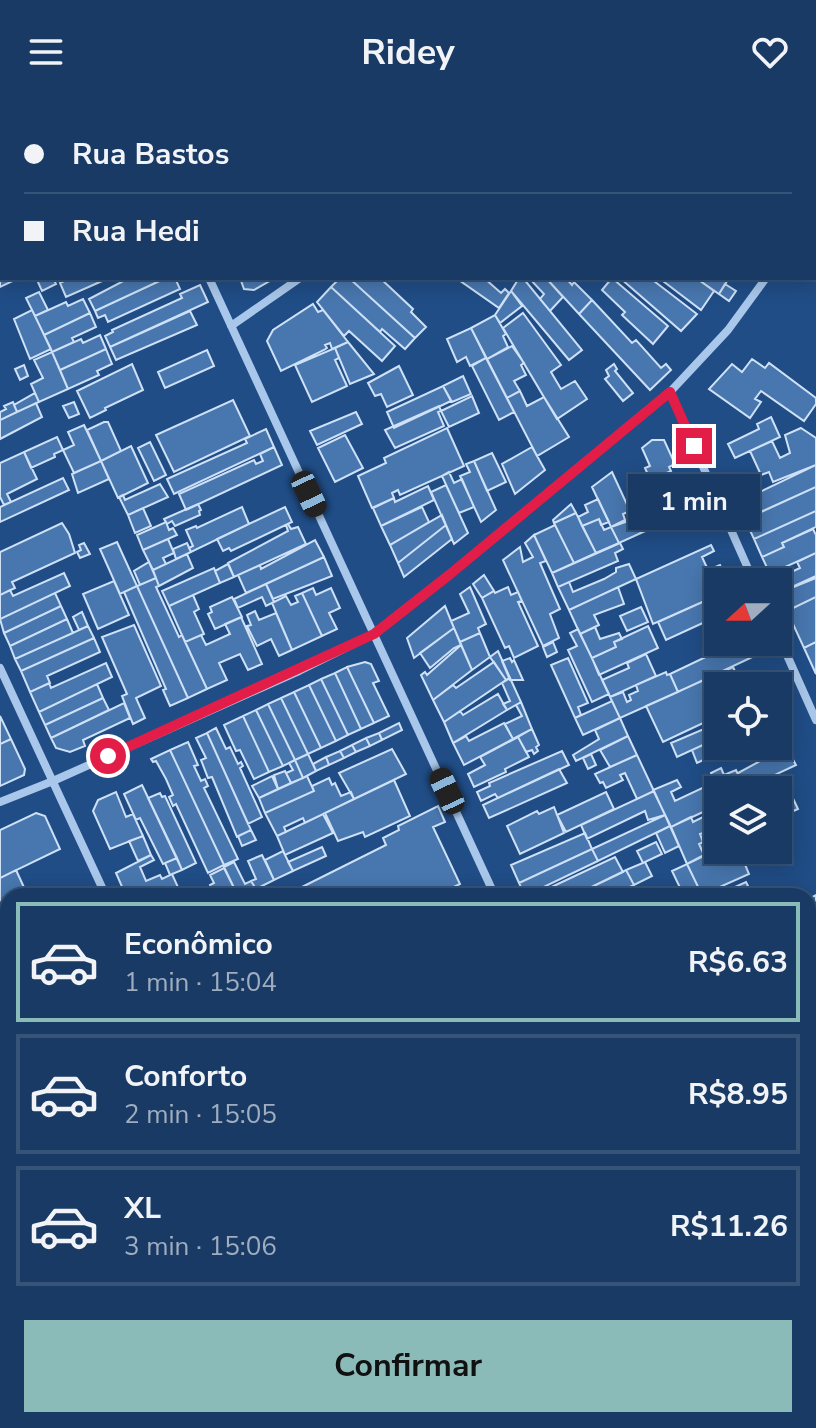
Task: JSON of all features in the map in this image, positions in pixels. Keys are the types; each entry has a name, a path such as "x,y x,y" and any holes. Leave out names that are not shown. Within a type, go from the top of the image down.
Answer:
{"street":[{"path":"210,280 491,888"},
{"path":"231,326 297,280"},
{"path":"0,802 53,781 374,634 670,392 728,330 765,280"},
{"path":"670,392 748,568"},
{"path":"787,656 816,720"},
{"path":"0,668 102,888"}],"building":[{"path":"0,280 15,280 0,287"},
{"path":"37,280 54,280 56,284 42,291"},
{"path":"66,280 104,280 66,297 60,283"},
{"path":"125,280 162,280 95,311 89,299"},
{"path":"162,280 176,280 180,289 108,322 105,315 98,318 95,311"},
{"path":"241,280 272,280 254,290 244,289"},
{"path":"338,280 351,280 415,338 405,349 382,329 380,332 331,287"},
{"path":"351,280 382,280 413,309 411,312 426,327 415,338"},
{"path":"459,280 486,280 501,293 505,289 509,293 499,308"},
{"path":"518,280 525,280 582,350 569,360 511,291"},
{"path":"531,280 548,280 563,297 550,311 540,299 544,294"},
{"path":"548,280 568,280 572,285 574,282 592,300 579,314"},
{"path":"610,280 614,280 668,326 653,344 622,315 625,312 602,290"},
{"path":"622,280 653,280 697,314 681,331"},
{"path":"662,280 699,280 714,291 701,310"},
{"path":"699,280 728,280 719,294"},
{"path":"725,284 736,291 729,301 719,294"},
{"path":"200,285 208,302 110,347 105,336 112,330 182,298 180,294"},
{"path":"331,287 395,346 382,361 349,331 344,336 317,302"},
{"path":"511,291 522,306 500,323 495,315"},
{"path":"39,292 48,310 35,316 26,298"},
{"path":"83,299 90,313 44,335 35,316 66,302 68,306"},
{"path":"592,300 632,343 636,340 661,368 666,364 671,370 650,390 579,314"},
{"path":"313,304 318,312 323,310 348,342 332,349 330,343 325,345 327,348 324,350 281,371 267,341 273,330"},
{"path":"32,310 51,349 30,359 14,319"},
{"path":"190,311 197,325 116,360 110,347"},
{"path":"90,313 96,327 52,352 44,335"},
{"path":"523,313 561,365 551,372 561,389 575,381 587,399 557,419 503,328"},
{"path":"495,315 506,334 503,336 508,347 487,359 471,328"},
{"path":"471,328 486,358 470,366 466,357 457,362 447,339"},
{"path":"100,335 106,349 60,370 52,352 81,339 83,343"},
{"path":"348,342 374,374 350,384 335,348"},
{"path":"512,346 524,363 521,365 526,375 514,381 520,391 507,398 487,359"},
{"path":"335,348 339,358 335,360 347,386 312,402 295,365"},
{"path":"106,349 112,364 97,371 99,375 68,389 60,370"},
{"path":"207,350 214,366 165,388 158,372"},
{"path":"52,352 68,389 39,402 31,384 43,378 34,360"},
{"path":"486,358 514,412 499,420 472,366"},
{"path":"752,359 765,368 769,363 816,398 816,404 804,421 761,391 755,399 761,402 750,418 709,389 732,364 742,372"},
{"path":"132,364 143,390 90,418 77,391"},
{"path":"614,364 615,371 633,393 623,401 605,379 609,376 606,370"},
{"path":"24,365 28,376 20,380 15,369"},
{"path":"399,366 413,395 387,407 381,394 375,396 368,383"},
{"path":"463,376 471,394 452,402 443,386"},
{"path":"443,386 451,401 394,428 387,412"},
{"path":"520,391 527,406 544,397 569,437 537,456 507,398"},
{"path":"35,393 39,402 17,412 14,405"},
{"path":"472,396 479,413 449,427 441,411"},
{"path":"233,400 250,436 174,472 156,435"},
{"path":"13,402 17,412 0,420 0,412 6,409 4,406"},
{"path":"74,402 79,414 69,418 63,406"},
{"path":"36,403 42,417 0,439 0,420"},
{"path":"439,406 441,411 438,412 444,426 395,448 385,430"},
{"path":"356,412 362,424 317,445 310,431"},
{"path":"771,417 780,437 735,458 728,444 759,429 757,424"},
{"path":"108,422 121,451 101,461 87,430"},
{"path":"84,425 101,461 74,473 63,450 74,445 68,432"},
{"path":"447,428 464,466 400,495 398,490 392,493 394,498 372,508 358,476 386,463 384,458"},
{"path":"801,428 816,438 816,465 773,482 769,472 761,475 750,451 772,441 780,458 790,453 785,435"},
{"path":"266,429 274,447 174,494 167,479 247,443 245,439"},
{"path":"345,435 363,468 335,482 318,448"},
{"path":"57,437 63,450 31,468 24,452"},
{"path":"652,440 664,440 675,464 669,467 671,471 656,478 654,475 649,477 645,468 650,466 642,448"},
{"path":"150,442 166,475 154,481 138,448"},
{"path":"131,446 148,483 118,498 101,461"},
{"path":"274,447 282,465 186,510 179,494 254,460 256,464 263,461 260,454"},
{"path":"532,447 545,470 515,494 502,464"},
{"path":"24,452 37,479 7,494 11,502 4,505 0,497 0,463"},
{"path":"492,453 506,482 487,491 474,461"},
{"path":"101,461 109,479 78,493 72,474"},
{"path":"474,461 496,510 481,522 460,476 470,472 466,464"},
{"path":"816,465 816,487 745,519 737,503"},
{"path":"449,472 454,483 462,479 474,507 459,513 442,476"},
{"path":"612,472 630,511 623,514 625,520 611,527 592,487"},
{"path":"63,478 69,490 0,522 0,507"},
{"path":"160,484 168,497 128,515 119,497 123,495 125,500"},
{"path":"446,485 468,533 454,544 431,492"},
{"path":"428,486 434,500 381,526 373,508 394,498 395,502"},
{"path":"816,487 816,511 754,539 747,524 761,518 759,513"},
{"path":"598,499 609,522 601,525 599,519 582,526 578,517 588,512 585,505"},
{"path":"674,500 680,516 641,533 630,510 638,506 643,518 649,515 648,511"},
{"path":"198,504 200,515 175,526 172,521 167,524 164,519"},
{"path":"571,504 576,513 554,523 553,520"},
{"path":"242,507 249,524 191,552 189,548 193,546 186,530"},
{"path":"285,507 292,522 231,551 229,548 223,551 217,539"},
{"path":"422,507 429,522 390,545 381,526"},
{"path":"143,508 151,526 135,533 128,515"},
{"path":"816,511 816,527 782,543 784,547 762,557 754,539"},
{"path":"576,513 596,553 574,563 554,523"},
{"path":"442,515 446,525 398,563 390,545"},
{"path":"599,519 604,530 611,527 619,543 596,553 582,526"},
{"path":"634,519 641,533 619,543 611,527"},
{"path":"166,522 169,530 173,528 177,535 143,550 137,535"},
{"path":"62,523 75,553 12,582 15,588 0,595 0,552"},
{"path":"288,524 291,529 298,527 306,544 234,577 228,563 288,531"},
{"path":"446,525 452,539 404,577 398,563"},
{"path":"555,525 574,563 552,573 534,535"},
{"path":"813,529 816,553 783,568 767,568 762,557 784,547 782,543"},
{"path":"534,535 546,561 540,563 560,609 550,614 559,638 543,646 503,560 520,547 523,562 533,557 525,543"},
{"path":"168,539 174,553 163,558 166,564 153,570 143,550"},
{"path":"315,540 324,557 246,593 238,575 260,565 261,569"},
{"path":"117,542 137,586 120,594 100,549"},
{"path":"84,543 90,554 80,558 77,552 81,550 79,545"},
{"path":"187,543 191,552 176,559 173,549"},
{"path":"620,543 623,549 615,553 618,561 558,587 552,573"},
{"path":"711,545 714,551 702,557 707,568 704,568 704,601 653,624 636,579"},
{"path":"816,553 816,576 792,587 792,572 800,568 797,562"},
{"path":"187,554 193,568 159,586 153,570"},
{"path":"324,557 332,576 273,599 266,584"},
{"path":"149,562 156,578 140,585 134,571"},
{"path":"228,564 234,577 220,583 215,571"},
{"path":"629,564 636,579 569,610 558,587 569,582 573,592"},
{"path":"214,568 220,583 169,606 162,591"},
{"path":"64,573 70,586 0,619 0,595 10,590 13,596"},
{"path":"484,575 494,591 482,598 473,584"},
{"path":"156,578 159,586 156,587 207,689 188,698 137,586"},
{"path":"816,578 816,597 792,609 792,588"},
{"path":"114,581 129,615 98,629 83,594"},
{"path":"266,584 274,602 266,606 262,597 238,608 234,599"},
{"path":"137,586 188,698 170,706 163,690 166,689 124,592"},
{"path":"470,587 486,624 478,628 480,633 460,642 451,621 469,613 460,594"},
{"path":"508,587 511,595 518,592 522,601 518,602 538,646 514,658 509,646 505,648 482,598"},
{"path":"618,587 624,604 594,615 599,625 580,634 569,610"},
{"path":"313,588 316,595 331,588 340,608 329,613 337,629 322,636 302,593"},
{"path":"55,593 61,606 4,633 0,619"},
{"path":"302,593 322,636 292,650 272,603 286,596 291,605 298,602 295,596"},
{"path":"193,595 199,609 194,612 204,634 185,642 169,606"},
{"path":"232,597 242,617 215,629 208,614 212,612 210,607"},
{"path":"816,597 816,642 804,648 792,622 792,609"},
{"path":"704,601 704,622 666,640 658,622"},
{"path":"61,606 67,619 10,646 4,633"},
{"path":"445,606 454,628 414,658 407,638"},
{"path":"641,607 648,622 627,631 620,616"},
{"path":"255,611 259,620 276,613 292,650 279,656 271,639 257,646 247,626 251,625 247,615"},
{"path":"82,612 88,626 79,630 73,617"},
{"path":"241,617 262,664 248,670 240,654 219,663 227,680 207,689 185,642 201,635 206,645 230,634 225,624"},
{"path":"67,619 73,633 15,659 10,646"},
{"path":"134,625 161,686 136,698 145,718 133,724 122,696 127,694 102,637"},
{"path":"88,626 94,638 21,671 15,659"},
{"path":"648,626 658,648 599,675 592,658 616,647 614,642"},
{"path":"595,627 600,639 619,633 622,639 614,642 616,647 592,658 580,634"},
{"path":"454,628 461,645 430,668 420,653"},
{"path":"578,629 609,694 592,702 568,650 577,646 570,633"},
{"path":"480,633 490,657 472,670 460,642"},
{"path":"94,638 100,652 47,676 50,683 30,692 21,671"},
{"path":"553,642 557,652 547,657 543,647"},
{"path":"816,642 816,674 804,648"},
{"path":"461,645 472,670 433,700 421,675 425,672 427,675"},
{"path":"498,651 510,678 506,680 490,657"},
{"path":"646,654 656,676 610,697 602,680 629,668 627,663"},
{"path":"708,656 755,656 721,672 704,672 704,680 678,692 670,674"},
{"path":"510,658 512,662 514,660 523,680 510,680 502,661"},
{"path":"568,658 588,703 578,707 581,715 575,718 551,665"},
{"path":"365,662 371,664 379,681 373,683 389,716 374,723 347,667"},
{"path":"494,662 506,680 444,722 433,700"},
{"path":"106,663 112,677 39,712 30,692 49,683 51,688"},
{"path":"347,667 374,723 361,729 335,673"},
{"path":"666,672 670,674 678,692 620,718 610,697 623,692 627,702 631,700 629,695 638,691 636,685"},
{"path":"335,673 361,729 348,735 321,679"},
{"path":"510,678 521,702 507,710 503,704 510,701 502,683"},
{"path":"321,679 348,735 336,741 309,685"},
{"path":"704,680 704,723 663,742 646,706"},
{"path":"97,684 103,698 45,725 39,712"},
{"path":"309,685 336,741 321,748 294,692"},
{"path":"294,692 321,748 308,754 281,698"},
{"path":"498,694 507,710 453,743 444,722 460,711 463,715"},
{"path":"103,698 109,710 51,738 45,725"},
{"path":"281,698 308,754 295,760 268,704"},
{"path":"612,701 620,718 583,735 575,718"},
{"path":"521,702 532,729 513,739 505,724 522,716 516,705"},
{"path":"124,703 130,718 83,740 85,746 70,752 56,748 51,738"},
{"path":"268,704 295,760 283,766 256,710"},
{"path":"256,710 283,766 269,772 243,716"},
{"path":"0,716 11,739 0,744"},
{"path":"243,716 269,772 254,779 224,725"},
{"path":"620,718 628,736 576,761 573,755 599,739 595,730"},
{"path":"399,723 402,730 382,740 379,733"},
{"path":"504,723 513,739 464,765 453,743 466,736 469,741"},
{"path":"216,728 226,749 230,747 238,764 241,762 243,766 240,768 262,817 248,824 207,733"},
{"path":"532,729 539,745 534,754 532,750 526,752 518,737"},
{"path":"704,729 704,744 677,757 671,743"},
{"path":"207,733 251,830 237,837 212,777 208,778 201,760 206,758 196,738"},
{"path":"379,733 382,740 370,746 366,738"},
{"path":"628,736 637,755 610,767 600,750"},
{"path":"518,737 529,757 474,787 468,774 485,765 480,757"},
{"path":"366,738 370,746 356,752 352,745"},
{"path":"11,739 25,769 24,775 0,786 0,744"},
{"path":"188,742 198,765 194,766 201,781 205,779 208,786 204,788 238,859 224,865 170,750"},
{"path":"704,744 704,760 697,763 692,750"},
{"path":"352,745 356,752 344,758 340,751"},
{"path":"392,749 406,774 354,799 339,773"},
{"path":"170,750 224,865 208,873 176,804 173,806 169,797 173,795 166,779 156,761 151,759"},
{"path":"340,751 344,758 329,765 326,757"},
{"path":"562,751 569,765 498,798 495,794 481,801 477,792 490,786 489,783"},
{"path":"308,754 316,771 303,778 295,760"},
{"path":"591,754 596,765 588,769 583,758"},
{"path":"637,755 654,791 637,799 625,773 620,775 623,780 606,788 603,782 600,783 595,774"},
{"path":"326,757 329,765 316,771 313,764"},
{"path":"792,758 796,765 773,776 739,776 738,773 762,760"},
{"path":"295,760 303,778 291,783 286,773 293,770 289,763"},
{"path":"721,768 724,775 736,770 739,776 712,776 711,773"},
{"path":"559,769 567,783 489,818 483,805"},
{"path":"285,771 291,783 278,789 274,775"},
{"path":"272,776 278,789 259,798 252,786"},
{"path":"307,776 314,791 265,813 259,798"},
{"path":"329,778 341,796 351,792 354,799 305,823 303,818 284,827 286,832 277,836 265,813 314,791 312,786"},
{"path":"394,780 410,816 365,837 363,832 338,841 325,813"},
{"path":"677,780 681,787 671,792 675,801 704,787 704,812 671,827 653,790"},
{"path":"142,785 177,858 163,864 124,794"},
{"path":"654,791 665,815 648,820 645,811 587,839 581,825"},
{"path":"116,792 126,817 133,814 143,836 110,849 93,811 98,800"},
{"path":"606,792 614,809 566,832 557,815"},
{"path":"160,793 162,797 165,796 196,863 182,870 148,798"},
{"path":"792,796 798,809 792,812"},
{"path":"438,806 445,822 433,827 460,884 452,888 300,888 386,845 383,838 399,830 398,826"},
{"path":"554,807 564,833 520,854 507,826 537,811 539,814"},
{"path":"36,813 45,816 60,849 0,878 0,830"},
{"path":"323,814 333,833 285,855 277,836"},
{"path":"665,815 670,826 598,861 592,849"},
{"path":"704,816 704,832 700,834 703,842 699,844 704,855 687,864 671,827 691,817 693,822"},
{"path":"670,826 679,846 665,853 656,833"},
{"path":"251,830 256,840 242,846 238,836"},
{"path":"585,833 592,849 519,883 511,865"},
{"path":"704,833 704,855 699,844 703,842 700,834"},
{"path":"143,836 151,855 138,861 129,841"},
{"path":"656,842 662,854 643,863 637,851"},
{"path":"322,847 326,856 293,871 288,862"},
{"path":"592,849 598,861 542,888 521,888 519,883"},
{"path":"283,851 293,871 274,880 265,860"},
{"path":"151,855 154,860 140,867 146,881 172,874 178,888 123,888 116,873"},
{"path":"262,855 274,880 255,888 251,881 256,879 248,861"},
{"path":"704,856 704,864 745,864 749,874 718,888 699,888 687,864"},
{"path":"615,857 623,872 590,888 549,888"},
{"path":"177,858 182,870 170,875 165,863"},
{"path":"234,862 245,884 251,881 255,888 234,888 224,867"},
{"path":"645,862 652,876 634,885 626,870"},
{"path":"687,864 698,888 680,888 672,871"},
{"path":"224,868 234,888 211,888 210,885 214,883 210,875"},
{"path":"16,870 24,888 0,888 0,878"},
{"path":"626,870 634,885 628,888 589,888"},
{"path":"746,882 749,888 733,888"}],"route":[{"path":"108,756 374,634 670,392 694,446"}]}
